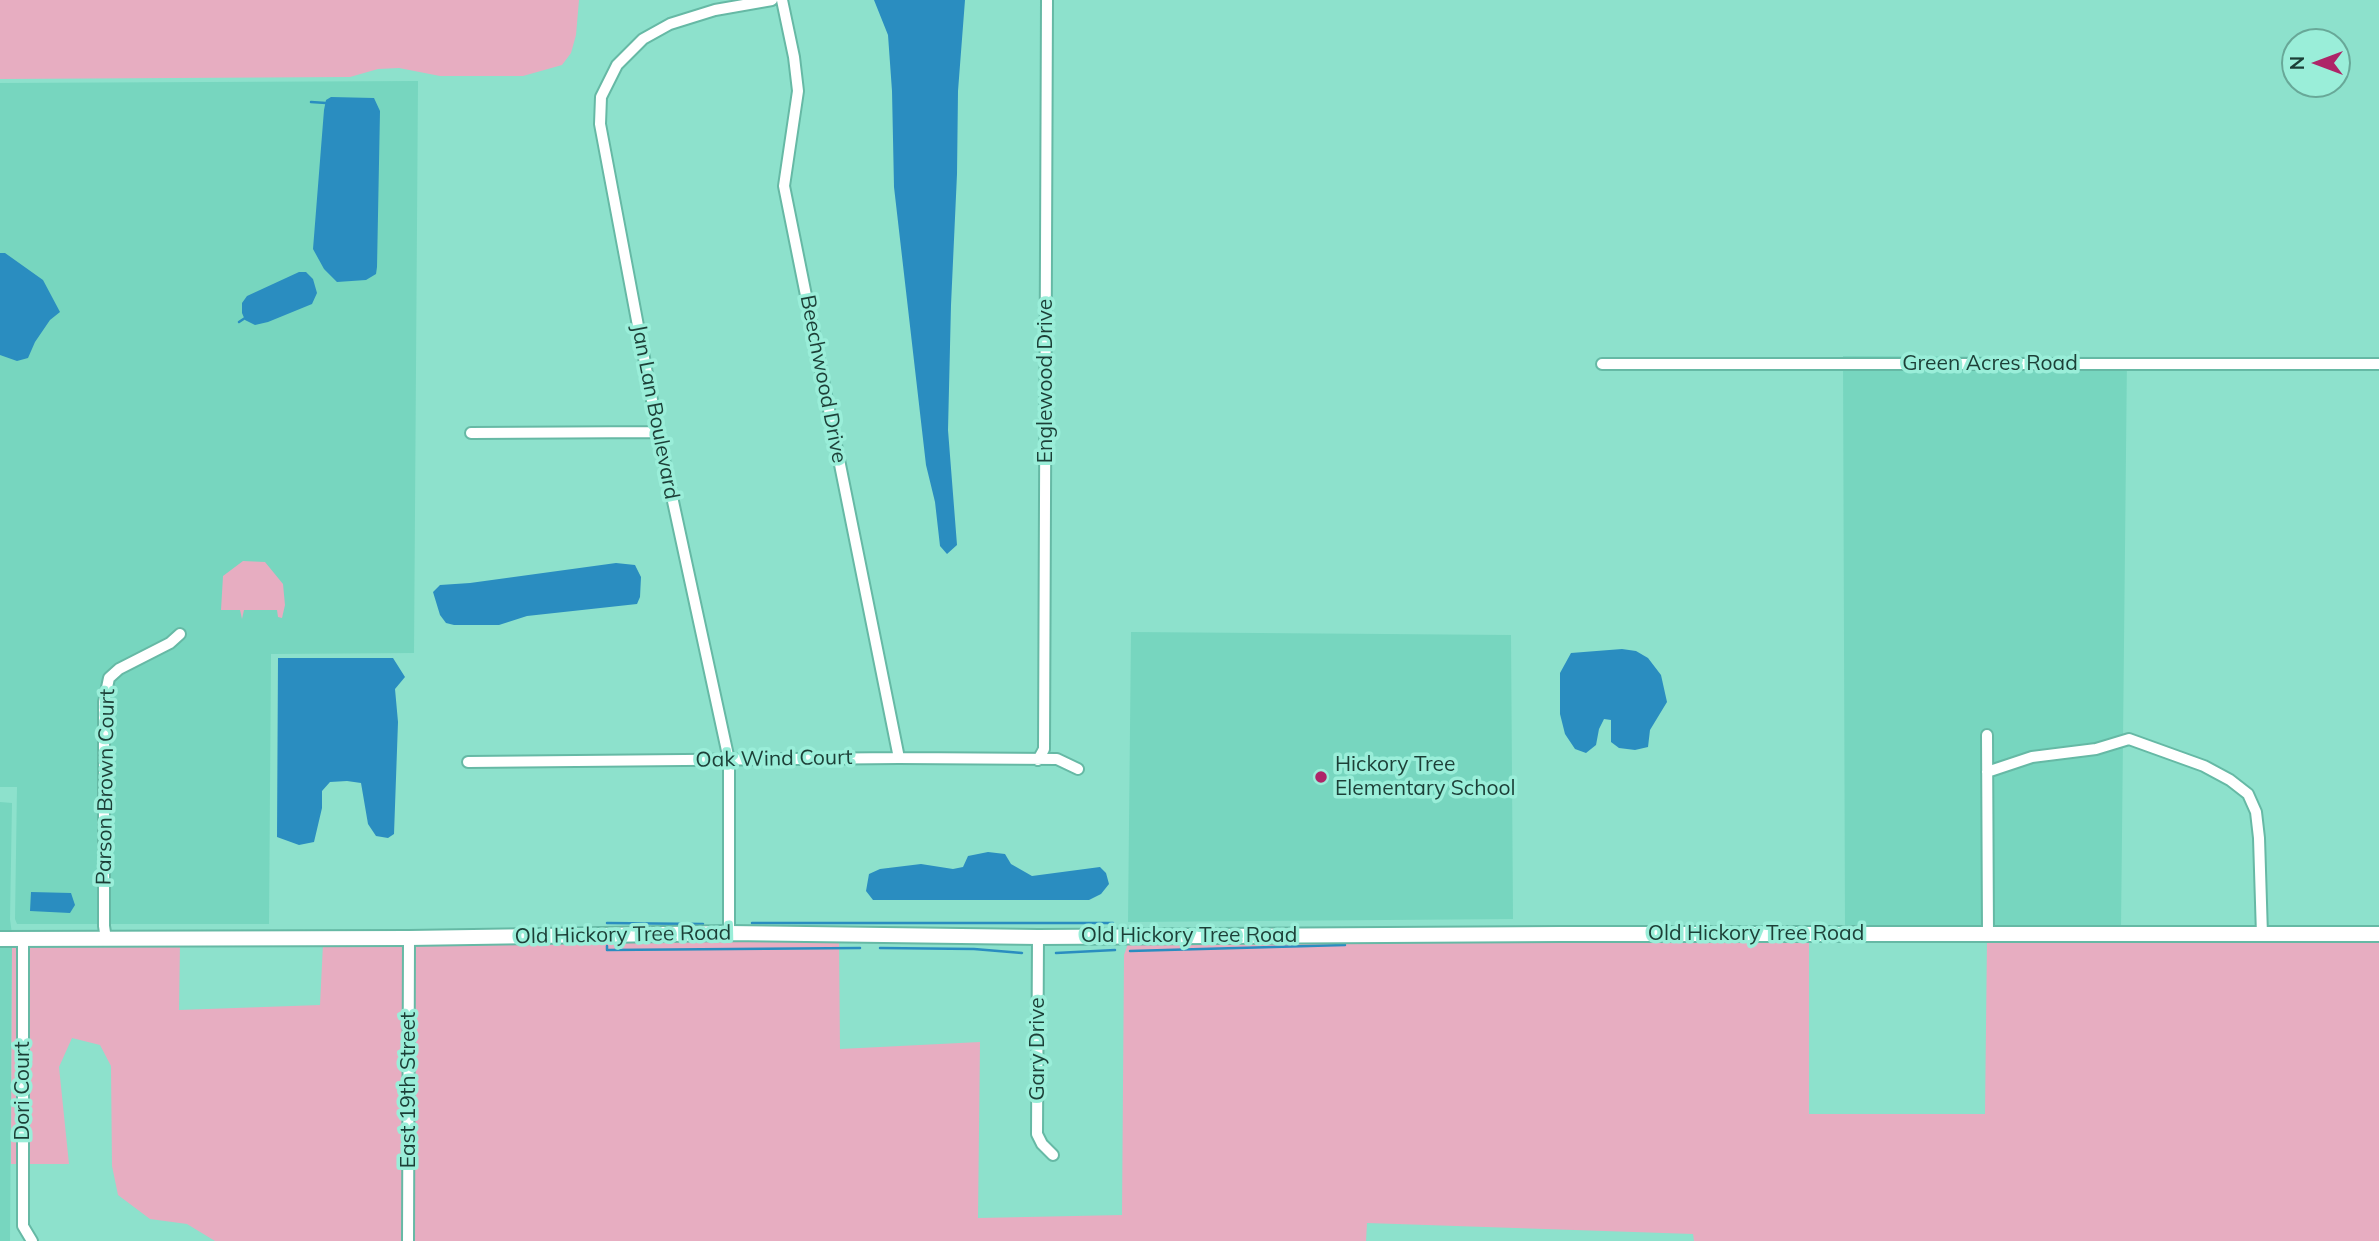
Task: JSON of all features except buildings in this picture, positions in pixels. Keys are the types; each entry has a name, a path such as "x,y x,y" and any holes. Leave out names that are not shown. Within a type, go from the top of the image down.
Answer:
{"street":[{"name":"Jan Lan Boulevard","path":"729,933 729,760 658,432 605,157 600,124 601,97 618,65 643,39 714,5 772,0"},
{"name":"Beechwood Drive","path":"782,0 798,91 784,186 899,758"},
{"name":"Englewood Drive","path":"1038,760 1044,749 1047,0"},
{"name":"Green Acres Road","path":"1602,364 2379,364"},
{"path":"471,433 658,432"},
{"name":"Parson Brown Court","path":"106,939 104,702 109,678 119,669 170,643 180,634"},
{"path":"1987,736 1989,934"},
{"path":"1987,772 2032,757 2096,749 2129,739 2204,766 2230,780 2248,794 2256,813 2262,935"},
{"name":"Oak Wind Court","path":"468,762 1057,759 1078,769"},
{"name":"Old Hickory Tree Road","path":"0,939 410,938 729,933 1038,937 1560,933 2379,934"},
{"name":"Gary Drive","path":"1038,937 1037,1134 1053,1155"},
{"name":"East 19th Street","path":"408,1241 410,938"},
{"name":"Dori Court","path":"23,939 23,1226 32,1241"}],"shaded area":[{"path":"0,0 579,0 576,35 571,53 562,65 523,76 440,76 399,68 378,69 350,77 0,79"},
{"path":"418,81 414,653 271,654 269,924 17,924 17,787 0,787 0,83"},
{"path":"1843,356 2127,357 2121,929 1845,927"},
{"path":"243,561 265,562 283,584 285,605 282,618 278,617 277,610 244,610 242,619 240,610 221,610 223,576"},
{"name":"Hickory Tree Elementary School","path":"1131,632 1511,635 1513,919 1128,922"},
{"path":"0,802 12,803 12,934 0,935"},
{"path":"729,938 839,940 840,1049 980,1042 978,1218 1122,1215 1124,955 1129,941 1809,938 1809,1114 1985,1114 1987,939 2379,939 2379,1241 1694,1241 1693,1234 1367,1223 1366,1241 215,1241 187,1224 150,1219 118,1195 112,1166 111,1066 100,1045 72,1038 59,1067 69,1164 11,1164 12,944 180,943 179,1010 320,1005 323,944"},
{"path":"0,944 12,944 10,1241 0,1241"}],"water":[{"path":"874,0 965,0 958,91 948,430 957,545 947,554 940,546 935,502 926,465 894,187 888,35"},
{"path":"331,97 374,98 380,111 377,267 376,274 366,280 337,282 324,269 313,249 324,110 326,100"},
{"path":"0,253 5,253 43,280 60,312 50,320 28,358 17,361 0,355"},
{"path":"299,272 306,272 313,279 317,293 312,304 268,322 255,325 245,320 242,303 247,296"},
{"path":"616,563 635,565 641,577 637,604 527,616 499,625 454,625 446,623 440,615 433,592 440,585"},
{"path":"1622,649 1636,651 1648,658 1661,675 1667,702 1650,730 1648,747 1635,750 1619,748 1611,742 1611,720 1604,719 1596,745 1586,753 1575,749 1565,734 1560,714 1560,673 1571,653"},
{"path":"278,658 393,658 405,677 395,689 398,722 394,834 388,838 376,836 368,824 361,783 347,781 330,782 322,791 322,808 314,842 299,845 277,837"},
{"path":"988,852 1005,854 1011,864 1032,876 1100,867 1106,873 1109,884 1101,894 1089,900 873,900 866,891 869,874 880,869 921,864 953,869 963,867 968,856"},
{"path":"31,892 71,893 75,905 70,913 30,911"}],"waterway":[{"path":"311,102 326,103"},
{"path":"239,322 245,318"},
{"path":"607,923 703,924"},
{"path":"752,923 1113,923"},
{"path":"1130,951 1345,945"},
{"path":"607,946 607,950 860,948"},
{"path":"880,948 974,949 1022,953"},
{"path":"1056,953 1115,950"}],"place":[{"name":"Hickory Tree Elementary School","path":"1321,777"}]}
